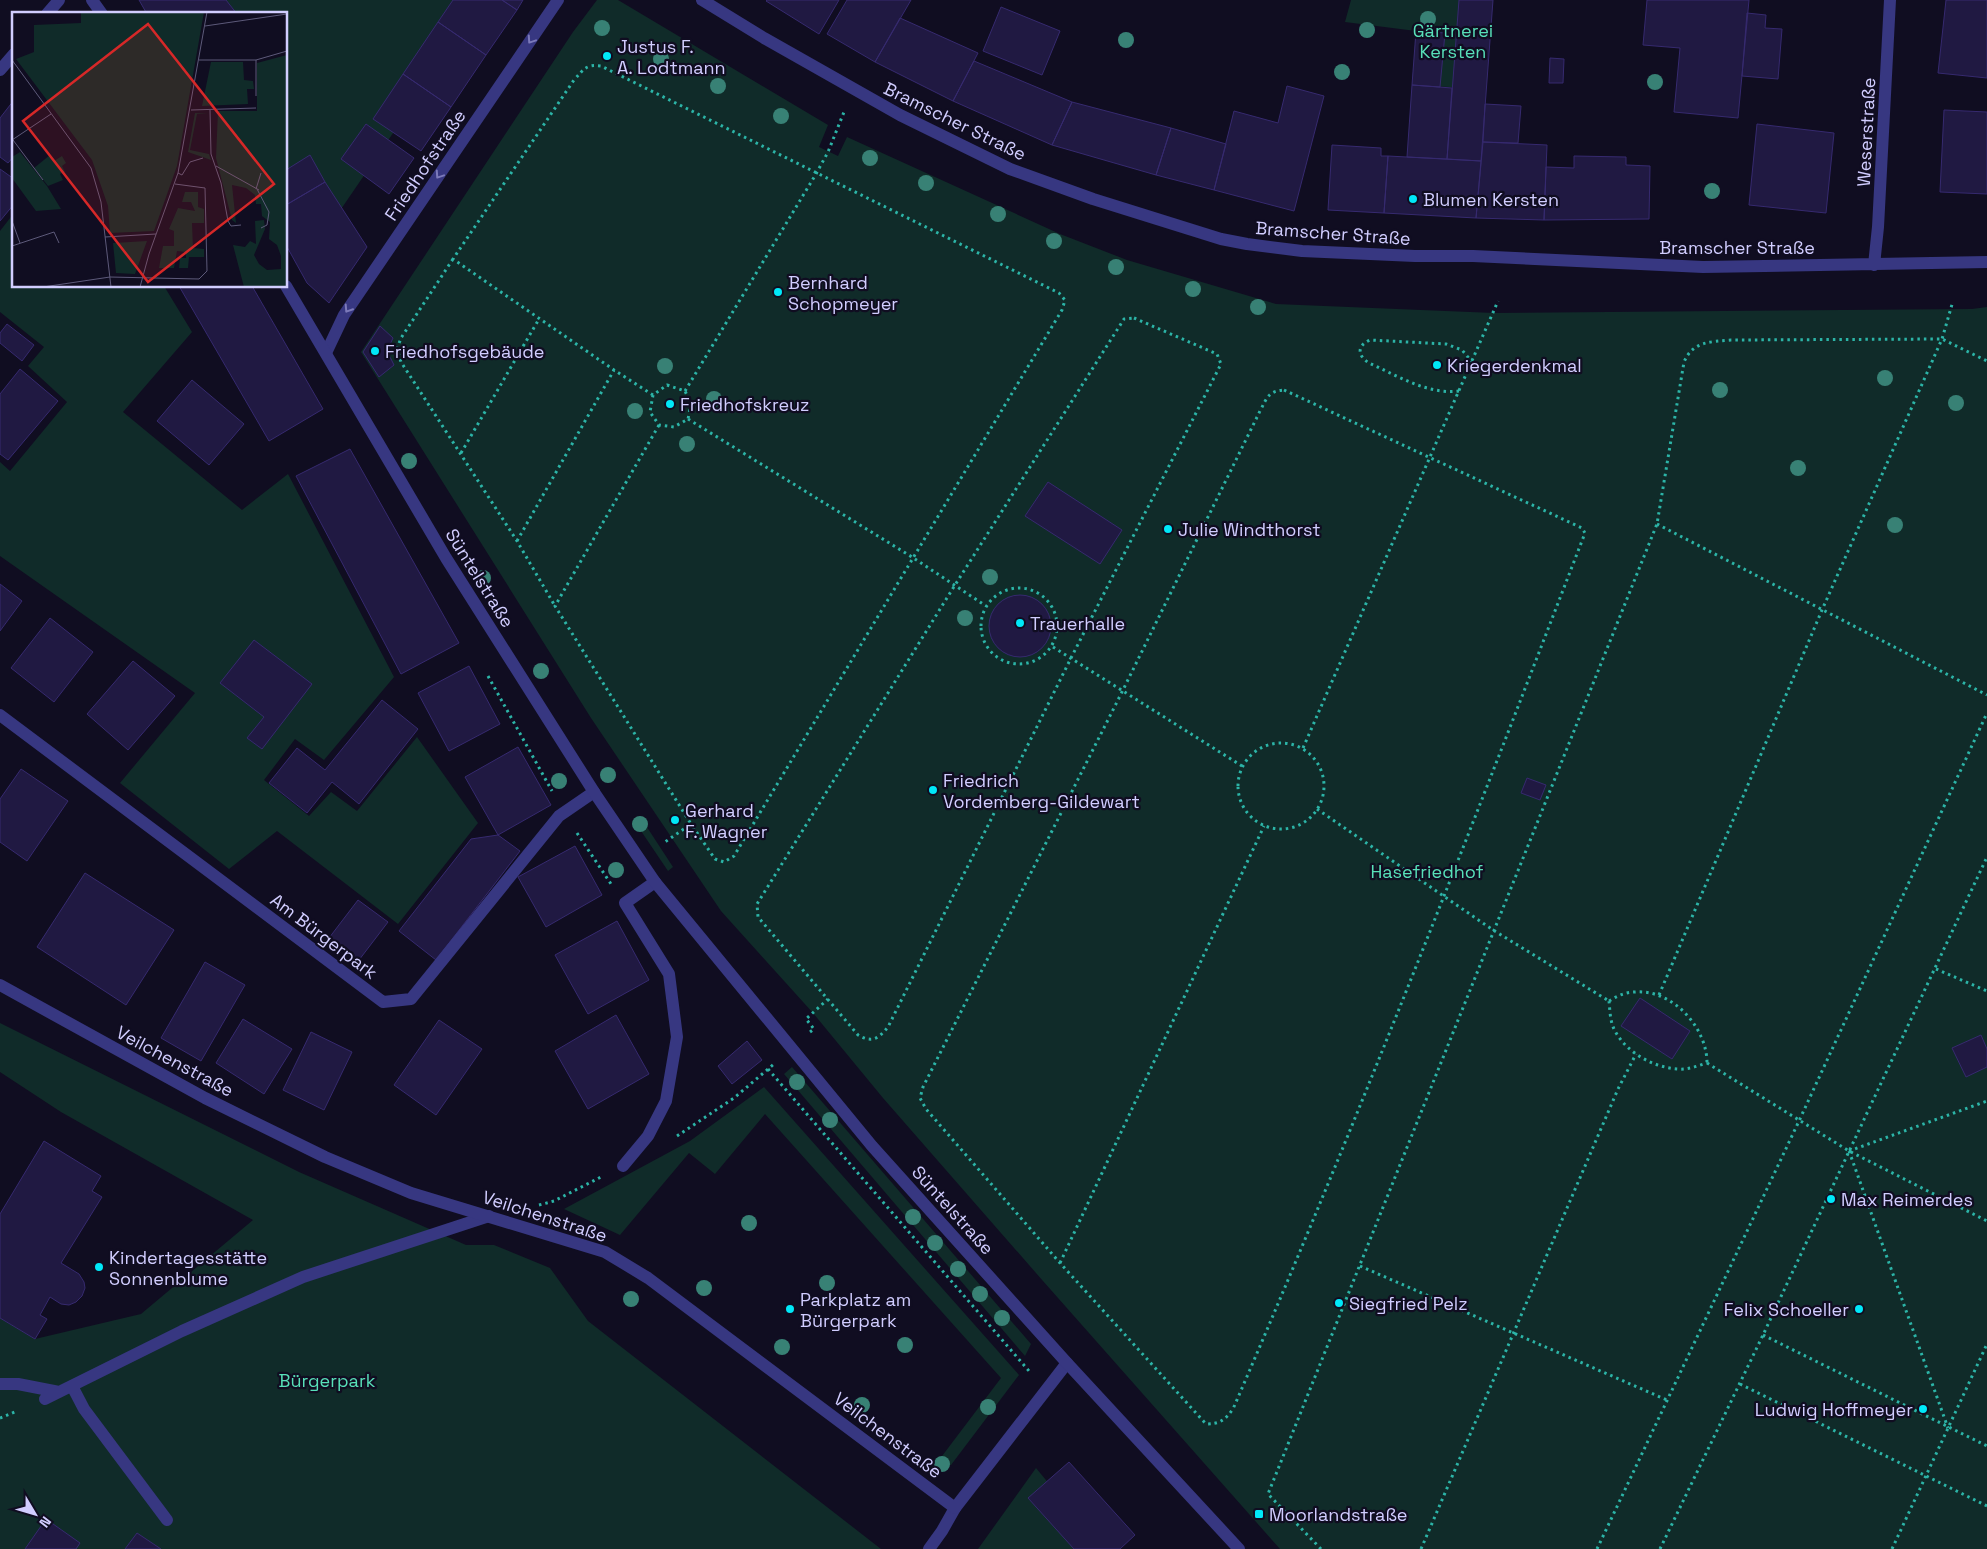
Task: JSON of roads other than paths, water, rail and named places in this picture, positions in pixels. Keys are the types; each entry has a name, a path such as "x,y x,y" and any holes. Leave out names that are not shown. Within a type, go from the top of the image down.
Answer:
{"street":[{"path":"49,12 59,0"},
{"path":"92,0 101,12"},
{"name":"Friedhofstraße","path":"326,353 344,315 558,0"},
{"name":"Bramscher Straße","path":"702,0 764,38 933,133 1010,169 1093,200 1247,244 1302,251 1415,256 1473,256 1703,267 1987,262"},
{"name":"Weserstraße","path":"1874,265 1878,227 1890,0"},
{"path":"0,70 12,56"},
{"name":"Süntelstraße","path":"287,288 446,558 594,792 655,882 872,1146 1239,1549"},
{"name":"Am Bürgerpark","path":"0,714 383,1002 411,999 559,816 594,792"},
{"path":"623,1166 648,1136 666,1101 677,1036 668,974 625,903 655,882"},
{"name":"Veilchenstraße","path":"0,985 205,1098 326,1157 411,1193 606,1252 648,1278 955,1508"},
{"path":"45,1399 182,1331 303,1277 489,1216"},
{"path":"928,1549 942,1532 955,1508 1067,1362"},
{"path":"0,1384 18,1384 59,1392"},
{"path":"72,1386 84,1409 167,1520"}],"place":[{"name":"Justus F. A. Lodtmann","path":"607,56"},
{"name":"Blumen Kersten","path":"1413,199"},
{"name":"Bernhard Schopmeyer","path":"778,292"},
{"name":"Friedhofsgebäude","path":"375,351"},
{"name":"Kriegerdenkmal","path":"1437,365"},
{"name":"Friedhofskreuz","path":"670,404"},
{"name":"Julie Windthorst","path":"1168,529"},
{"name":"Trauerhalle","path":"1020,623"},
{"name":"Friedrich Vordemberg-Gildewart","path":"933,790"},
{"name":"Gerhard F. Wagner","path":"675,820"},
{"name":"Max Reimerdes","path":"1831,1199"},
{"name":"Kindertagesstätte Sonnenblume","path":"99,1267"},
{"name":"Siegfried Pelz","path":"1339,1303"},
{"name":"Parkplatz am Bürgerpark","path":"790,1309"},
{"name":"Felix Schoeller","path":"1859,1309"},
{"name":"Ludwig Hoffmeyer","path":"1923,1409"},
{"name":"Moorlandstraße","path":"1259,1514"}],"park label":[{"name":"Gärtnerei Kersten","path":"1453,40"},
{"name":"Hasefriedhof","path":"1427,871"},
{"name":"Bürgerpark","path":"327,1380"}]}
